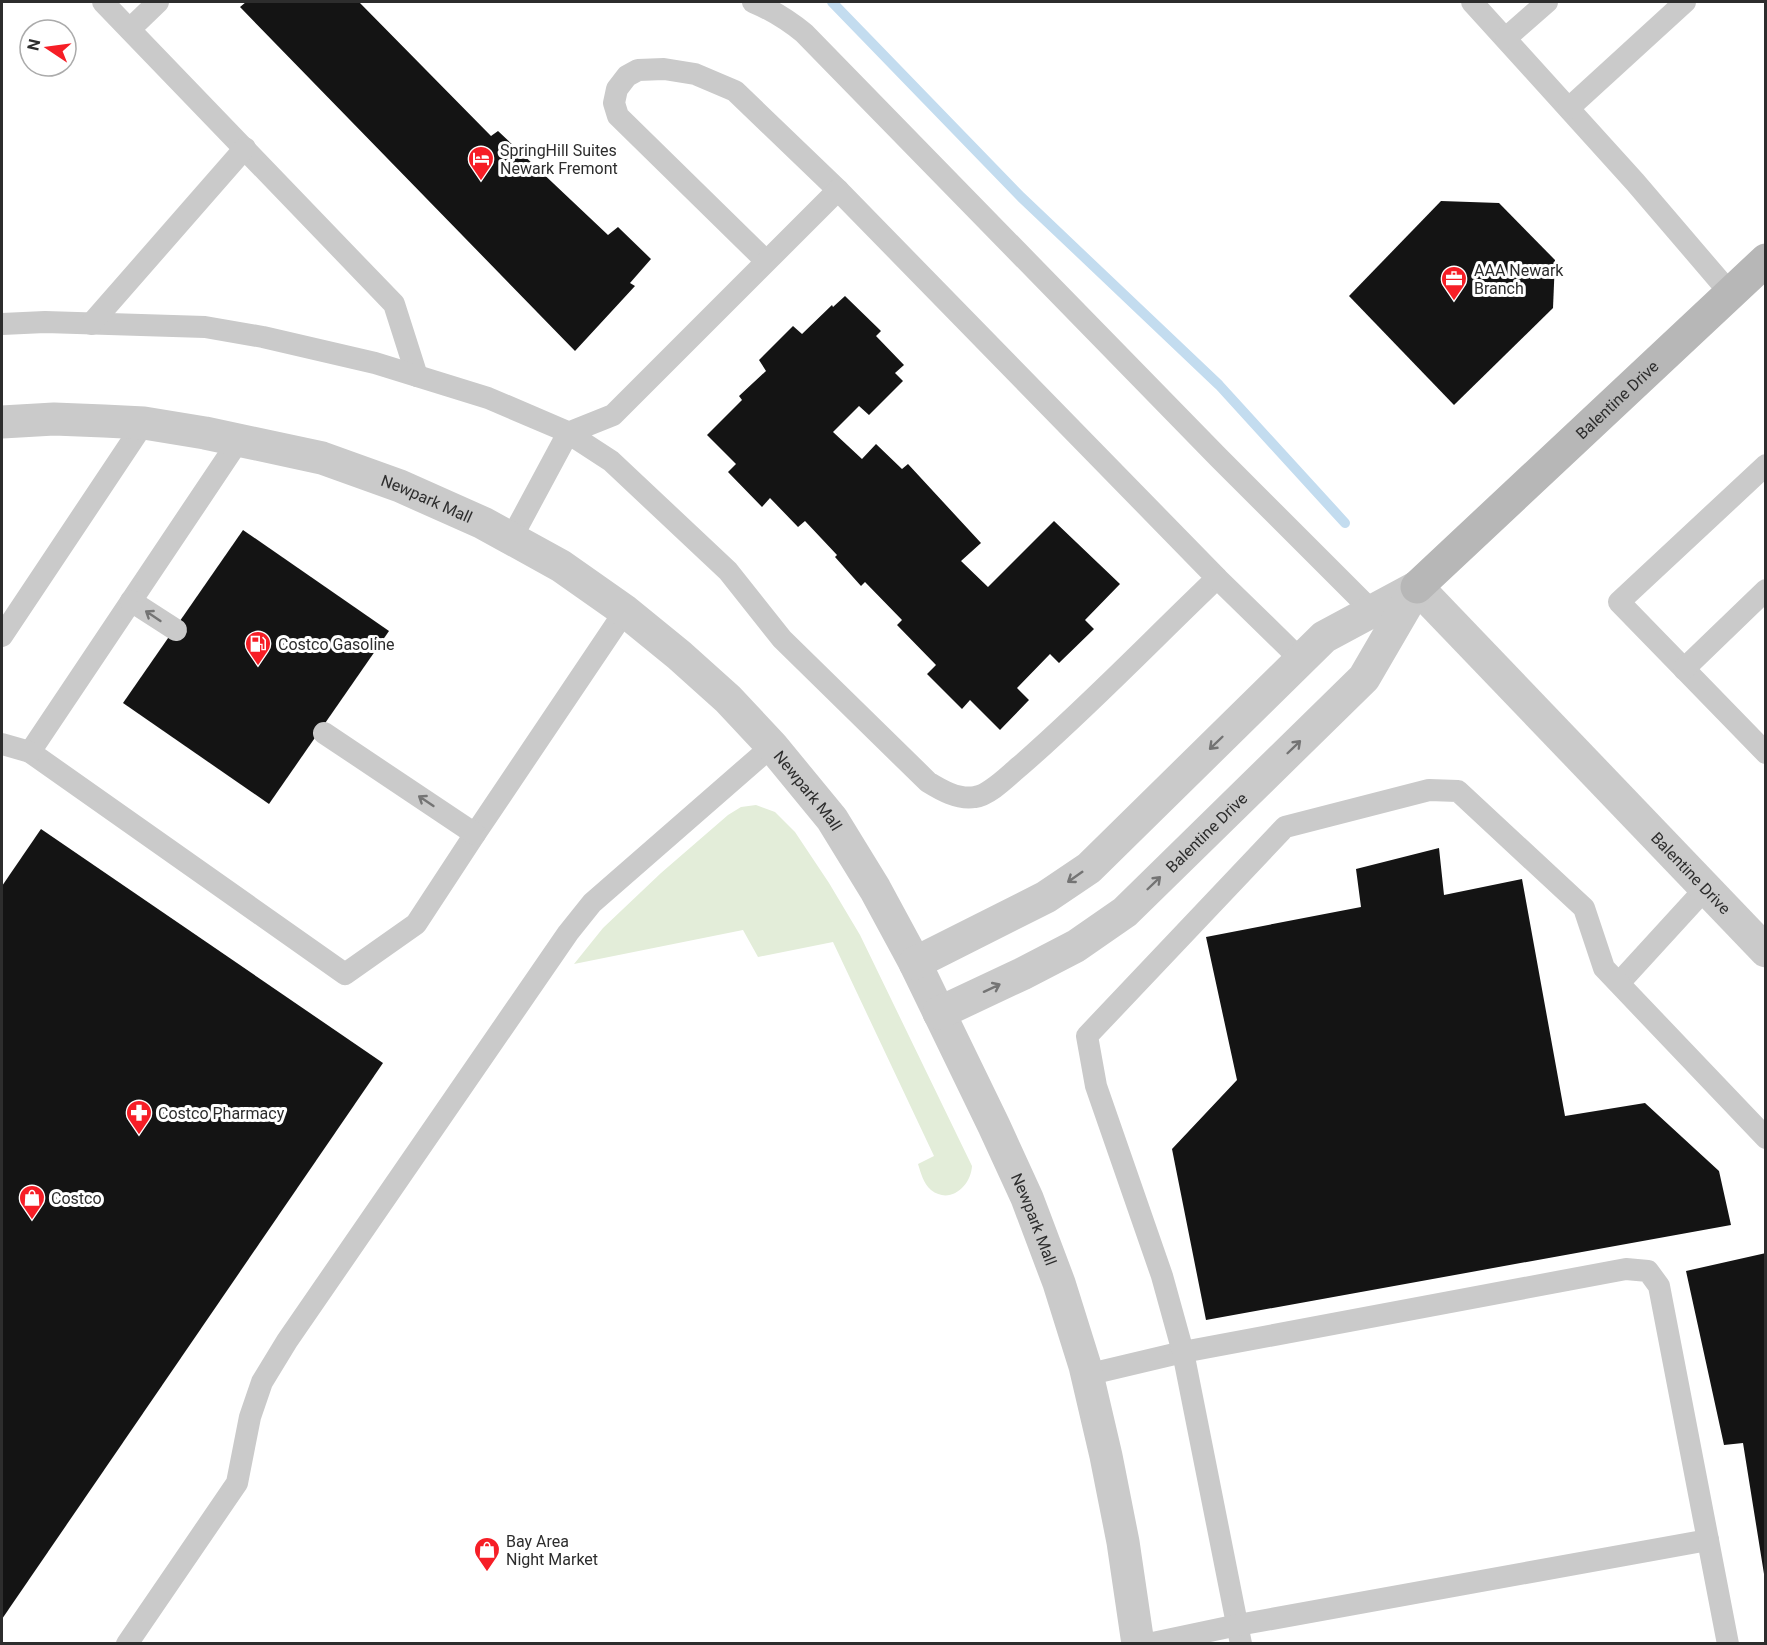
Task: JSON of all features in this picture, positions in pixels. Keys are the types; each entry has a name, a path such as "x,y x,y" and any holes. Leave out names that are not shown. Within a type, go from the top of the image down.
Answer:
{"street":[{"name":"Balentine Drive","path":"939,1013 1076,946 1125,912 1364,678 1382,621 1766,260"},
{"name":"Newpark Mall","path":"6,428 63,419 144,423 322,458 400,486 483,523 561,566 625,611 679,655 728,699 772,746 832,819 875,890 915,963 1027,1198 1059,1283 1086,1375 1106,1456 1123,1542 1138,1644"},
{"name":"Balentine Drive","path":"1417,587 1766,951"},
{"path":"915,963 1047,897 1089,868 1324,637 1382,621"}],"lane":[{"path":"103,2 394,304 417,376"},
{"path":"130,29 158,2"},
{"path":"753,2 789,20 811,40 1227,466 1382,621"},
{"path":"1472,2 1635,182 1730,293"},
{"path":"1506,38 1547,2"},
{"path":"1569,108 1685,2"},
{"path":"766,261 618,116 614,103 617,89 627,76 638,70 664,69 695,74 735,91 838,190 1216,578 1301,660"},
{"path":"91,324 245,148"},
{"path":"511,538 568,433 614,415 838,190"},
{"path":"2,324 45,322 205,327 263,337 375,363 488,398 568,433 611,461 728,571 782,639 928,782 952,794 976,797 993,788 1043,745 1216,578"},
{"path":"2,636 144,423"},
{"path":"30,752 239,440"},
{"path":"1766,465 1619,602 1766,753"},
{"path":"1684,669 1766,590"},
{"path":"131,601 176,630"},
{"path":"2,744 30,752 345,974 416,924 625,611"},
{"path":"324,733 475,834"},
{"path":"127,1644 237,1483 250,1417 262,1382 287,1341 568,933 592,903 772,746"},
{"path":"1239,1634 1183,1352 1162,1276 1096,1086 1088,1036 1284,827 1429,790 1458,791 1584,908 1604,968 1766,1138"},
{"path":"1619,983 1705,889"},
{"path":"1086,1375 1183,1352 1626,1269 1648,1271 1659,1286 1728,1644"},
{"path":"1148,1644 1239,1634 1708,1540"}],"green space":[{"path":"756,805 775,812 795,832 860,935 972,1166 968,1180 958,1191 952,1194 938,1194 931,1190 924,1181 918,1164 934,1156 833,942 758,957 743,930 574,964 603,928 661,873 728,815 741,807"}],"building":[{"name":"SpringHill Suites Newark Fremont","path":"246,2 359,2 491,136 498,131 608,235 618,227 651,259 630,283 635,286 575,351 240,7"},
{"name":"AAA Newark Branch","path":"1441,201 1499,203 1555,260 1553,308 1454,405 1349,296"},
{"path":"845,296 881,331 876,336 904,365 895,373 903,381 869,415 859,406 833,432 862,459 876,444 902,469 908,464 981,543 961,561 988,587 1054,521 1120,584 1085,620 1094,629 1059,663 1050,654 1017,688 1029,700 1000,730 970,700 962,709 927,674 936,665 897,625 902,620 865,582 861,586 835,557 837,555 805,521 798,527 770,498 762,507 728,472 736,464 707,435 742,400 739,396 766,371 759,360 793,326 802,334 832,305 833,307"},
{"path":"243,530 389,631 269,804 123,703"},
{"path":"41,829 383,1063 2,1619 2,886"},
{"path":"1439,848 1444,895 1522,879 1565,1116 1645,1103 1719,1171 1731,1225 1206,1320 1172,1149 1237,1080 1206,937 1361,907 1356,869"},
{"path":"1766,1253 1766,1574 1764,1574 1743,1443 1724,1445 1686,1271"}],"waterway":[{"path":"832,2 1021,197 1219,385 1345,523"}],"place":[{"name":"SpringHill Suites Newark Fremont","path":"481,182"},
{"name":"AAA Newark Branch","path":"1454,302"},
{"name":"Costco Gasoline","path":"258,667"},
{"name":"Costco Pharmacy","path":"139,1136"},
{"name":"Costco","path":"32,1221"},
{"name":"Bay Area Night Market","path":"487,1573"}]}
